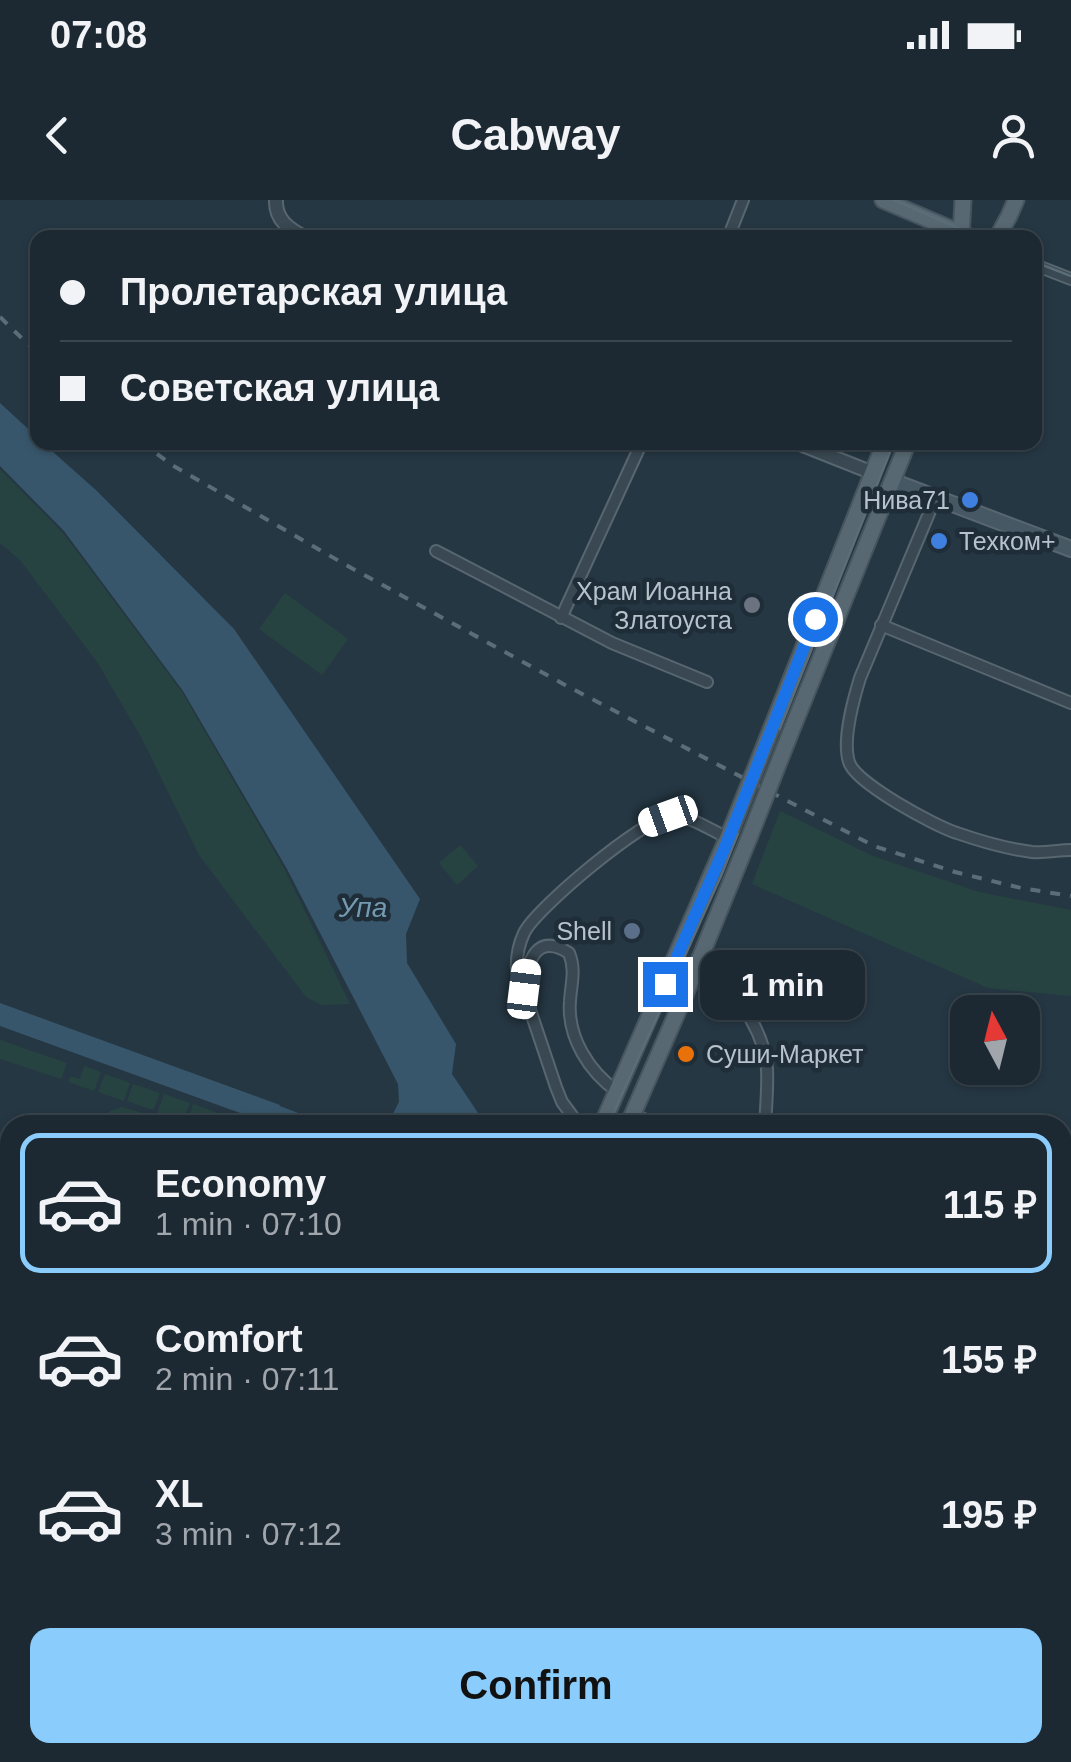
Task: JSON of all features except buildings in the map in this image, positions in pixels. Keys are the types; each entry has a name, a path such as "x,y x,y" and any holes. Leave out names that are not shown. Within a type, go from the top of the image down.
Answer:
{"main road":[{"path":"883,200 951,230"},
{"path":"962,200 964,230"},
{"path":"1001,230 1016,200"},
{"path":"606,1115 730,834 882,450"},
{"path":"632,1115 702,954 905,450"},
{"path":"873,473 1071,549"}],"street":[{"path":"276,200 276,212 283,224 293,230"},
{"path":"731,230 743,200"},
{"path":"1042,268 1071,279"},
{"path":"561,618 638,450"},
{"path":"816,450 873,473"},
{"path":"935,499 860,678 847,742 849,764 860,780 874,790 956,833 1035,852 1071,850"},
{"path":"436,552 612,643 707,682"},
{"path":"882,625 1071,703"},
{"path":"572,1115 556,1087 517,972 516,957 524,932 553,899 646,824 668,816 730,834"},
{"path":"524,989 531,957 538,950 560,947 569,953 574,974 569,1008 572,1031 587,1060 618,1092"},
{"path":"702,954 750,1016 761,1039 767,1068 765,1115"}],"green space":[{"path":"0,469 63,533 182,692 284,868 350,1004 321,1005 306,997 199,855 141,737 97,662 20,560 0,543"},
{"path":"285,593 348,639 322,675 259,629"},
{"path":"780,811 873,856 979,892 1071,910 1071,996 988,988 752,884"},
{"path":"460,845 478,866 457,885 439,863"},
{"path":"0,1040 67,1063 61,1079 0,1059"},
{"path":"84,1066 101,1072 94,1091 68,1082 70,1076 80,1079"},
{"path":"105,1074 130,1083 124,1101 98,1092"},
{"path":"133,1084 160,1093 153,1110 127,1101"},
{"path":"164,1094 190,1103 185,1115 157,1113"},
{"path":"193,1104 218,1113 217,1115 190,1115"},
{"path":"122,1107 147,1115 105,1115"}],"water":[{"name":"Упа","path":"0,403 30,431 30,450 51,450 234,629 420,899 406,934 407,963 456,1044 452,1074 479,1115 392,1115 399,1102 398,1084 287,869 183,691 64,531 0,466"},
{"path":"0,1003 280,1105 276,1115 245,1115 0,1026"}],"waterway":[{"name":"Упа","path":"252,1106 276,1115"}],"tram line":[{"path":"894,200 963,230"},
{"path":"1042,265 1071,276"},
{"path":"613,1115 721,876 891,450"}],"railway":[{"path":"0,317 30,346"},
{"path":"152,450 346,565 874,846 955,872 1071,896"}],"place":[{"name":"Нива71","path":"970,500"},
{"name":"Техком+","path":"939,541"},
{"name":"Храм Иоанна Златоуста","path":"752,605"},
{"name":"Shell","path":"632,931"},
{"name":"Суши-Маркет","path":"686,1054"}],"route":[{"path":"665,984 726,845 815,619"}]}
